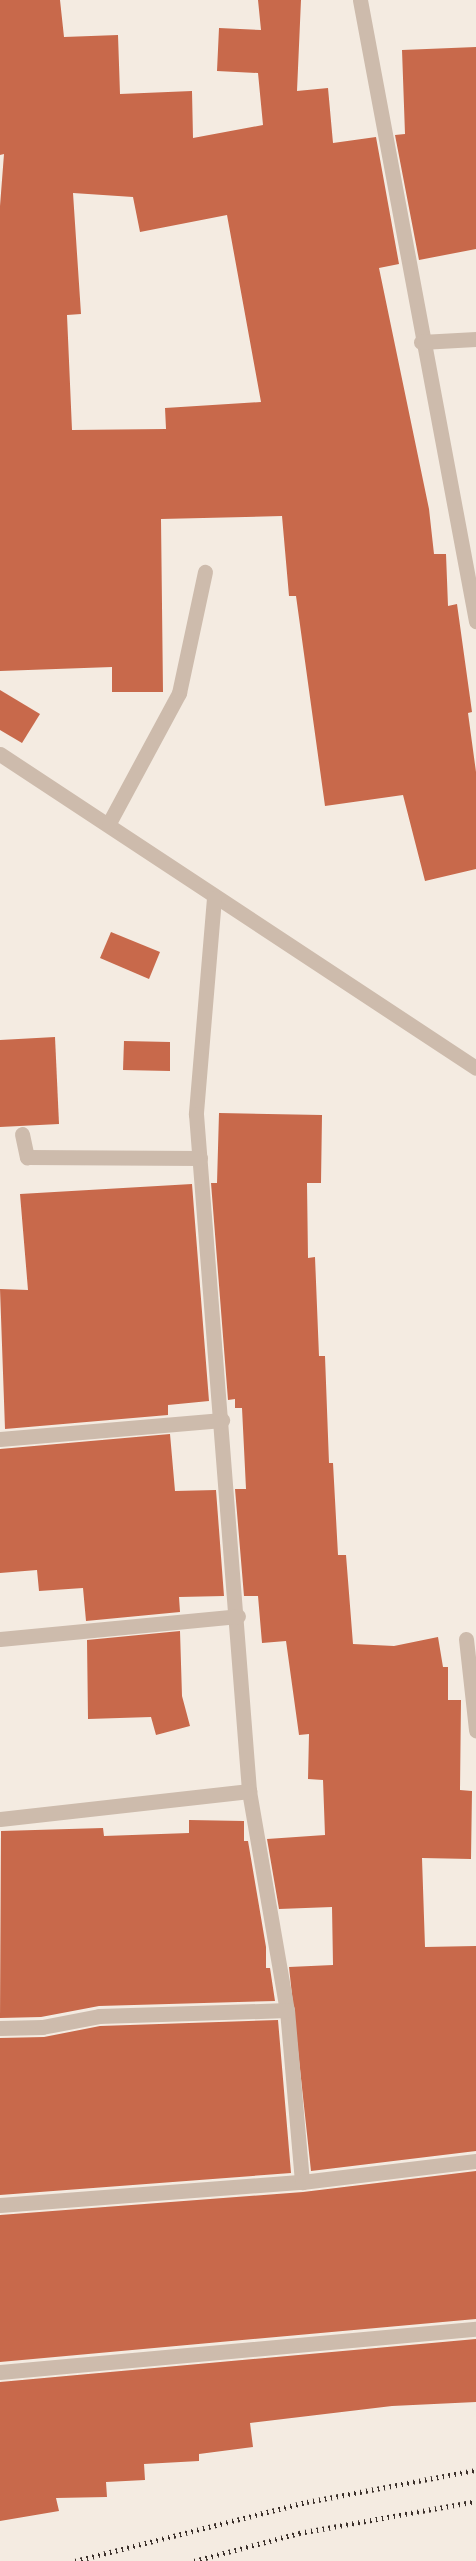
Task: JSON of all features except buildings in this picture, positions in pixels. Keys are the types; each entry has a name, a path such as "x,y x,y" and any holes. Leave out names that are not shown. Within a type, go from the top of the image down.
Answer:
{"street":[{"path":"360,0 421,342 476,621"},
{"path":"421,342 476,339"},
{"path":"109,823 180,693 205,572"},
{"path":"0,754 109,823 214,898 474,1062"},
{"path":"214,898 196,1114 238,1616 249,1791 287,2010 302,2182"},
{"path":"22,1134 27,1157 200,1158"},
{"path":"0,1439 222,1420"},
{"path":"0,1639 238,1616"},
{"path":"466,1639 476,1730"},
{"path":"0,1819 249,1791"},
{"path":"0,2028 42,2027 99,2016 287,2010"},
{"path":"0,2205 302,2182 476,2161"},
{"path":"0,2372 476,2329"}],"railway":[{"path":"75,2561 307,2502 476,2470"},
{"path":"194,2561 299,2533 476,2501"}]}
